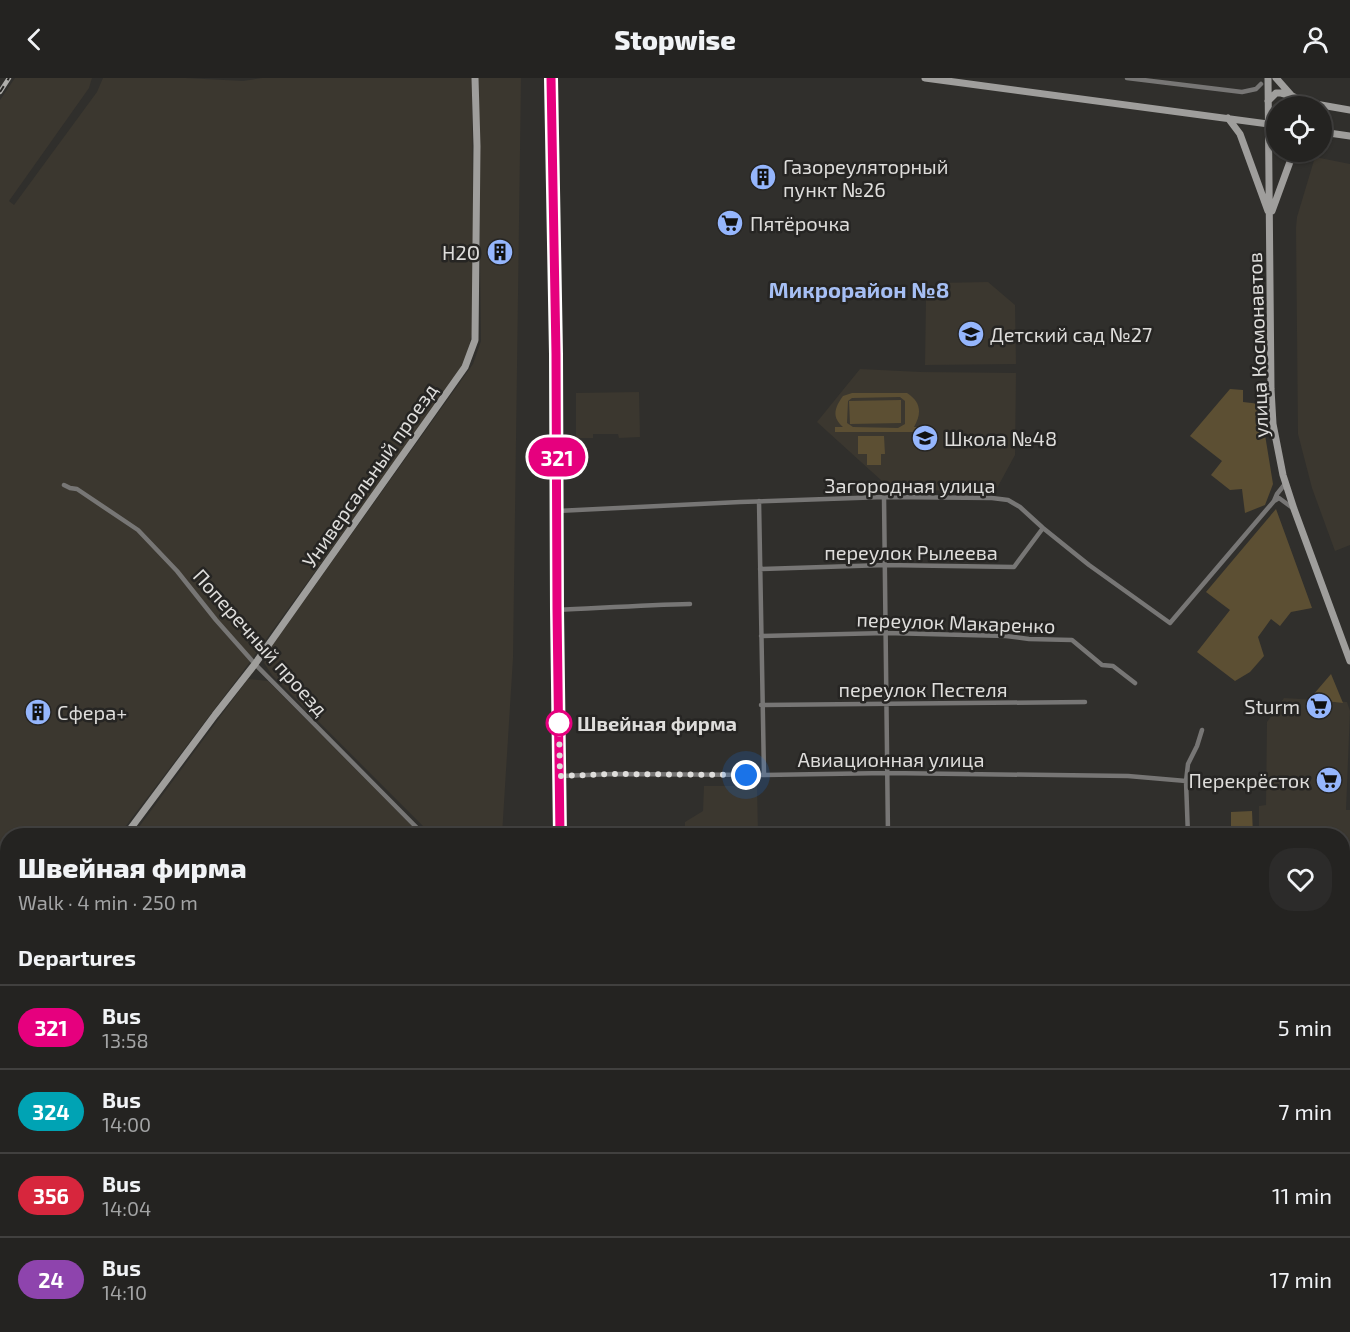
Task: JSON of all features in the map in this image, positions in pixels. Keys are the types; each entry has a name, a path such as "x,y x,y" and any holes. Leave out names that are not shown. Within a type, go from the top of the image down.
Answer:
{"main road":[{"name":"Универсальный проезд","path":"131,828 214,715 255,664 465,367 475,340 476,78"},
{"path":"551,78 560,828"},
{"path":"925,78 1266,124"},
{"path":"1268,78 1268,96"},
{"path":"1276,78 1292,96"},
{"path":"1273,96 1276,93 1292,96"},
{"path":"1332,107 1350,110"},
{"path":"1228,118 1240,135 1270,216"},
{"path":"1332,133 1350,136"},
{"name":"улица Космонавтов","path":"1269,162 1272,401 1277,450 1285,484 1350,662"},
{"path":"1270,216 1290,162"}],"street":[{"path":"1127,78 1242,92 1256,89 1261,84"},
{"name":"Загородная улица","path":"557,511 884,497 1008,500 1020,507 1089,565 1170,623 1274,501 1285,484"},
{"name":"Поперечный проезд","path":"63,485 77,489 138,530 177,571 255,664 417,828"},
{"path":"884,497 888,828"},
{"path":"1274,501 1279,498 1294,508"},
{"path":"759,501 764,775"},
{"name":"переулок Рылеева","path":"760,569 885,565 1014,567 1043,528"},
{"path":"557,609 690,604"},
{"name":"переулок Макаренко","path":"761,636 886,633 1072,640 1101,665 1113,666 1135,684"},
{"name":"переулок Пестеля","path":"761,705 1085,702"},
{"path":"1188,828 1186,781 1188,764 1202,730"},
{"name":"Авиационная улица","path":"560,776 888,773 1128,776 1186,781"}],"shaded area":[{"path":"15,78 92,78 89,88 9,201 14,205 97,92 103,78 243,81 262,78 472,78 474,326 463,367 241,674 124,828 0,828 0,100"},
{"path":"478,78 521,78 513,658 502,828 425,828 272,675 264,663 269,650 473,364 481,341"},
{"path":"1332,160 1350,164 1350,545 1335,551 1312,488 1298,434 1297,217 1314,162"},
{"name":"Детский сад №27","path":"988,282 1015,305 1016,364 925,365 926,299 938,283"},
{"name":"Школа №48","path":"860,369 1016,373 1015,455 996,490 893,491 817,422"},
{"path":"1230,389 1243,390 1243,402 1260,404 1273,484 1265,505 1245,513 1242,489 1230,490 1211,475 1222,461 1190,436"},
{"path":"639,392 640,437 619,438 618,434 593,434 593,438 576,438 576,393"},
{"path":"852,393 907,393 912,396 919,408 914,427 917,427 918,432 835,432 835,427 843,427 837,419 836,412 843,396","holes":["900,397 905,401 905,424 898,428 853,427 847,423 848,401 852,398"]},
{"path":"901,400 901,423 850,424 849,401"},
{"path":"858,436 884,436 885,454 881,454 881,465 867,465 867,454 858,454"},
{"path":"1276,509 1312,608 1291,612 1280,626 1271,619 1258,637 1264,656 1250,672 1235,681 1197,652 1230,610 1206,592"},
{"path":"1331,674 1343,703 1317,700 1313,695"},
{"path":"248,679 268,681 414,828 138,828"},
{"path":"1284,698 1347,702 1350,711 1346,810 1350,810 1350,828 1259,828 1259,806 1266,805 1267,722"},
{"path":"704,786 757,786 758,828 685,828 685,822 703,811"},
{"path":"1252,811 1253,828 1231,828 1231,812"}],"railway":[{"path":"0,92 9,78"}],"bus line":[{"name":"321","path":"551,78 560,828"}],"place":[{"name":"Газореуляторный пункт №26","path":"763,177"},
{"name":"Пятёрочка","path":"730,223"},
{"name":"Н2О","path":"500,252"},
{"name":"Детский сад №27","path":"971,334"},
{"name":"Школа №48","path":"925,438"},
{"name":"Sturm","path":"1319,706"},
{"name":"Сфера+","path":"38,712"},
{"name":"Швейная фирма","path":"559,723"},
{"name":"Перекрёсток","path":"1329,780"}],"district":[{"name":"Микрорайон №8","path":"859,289"}],"route":[{"path":"559,723 560,776 746,775"}]}
